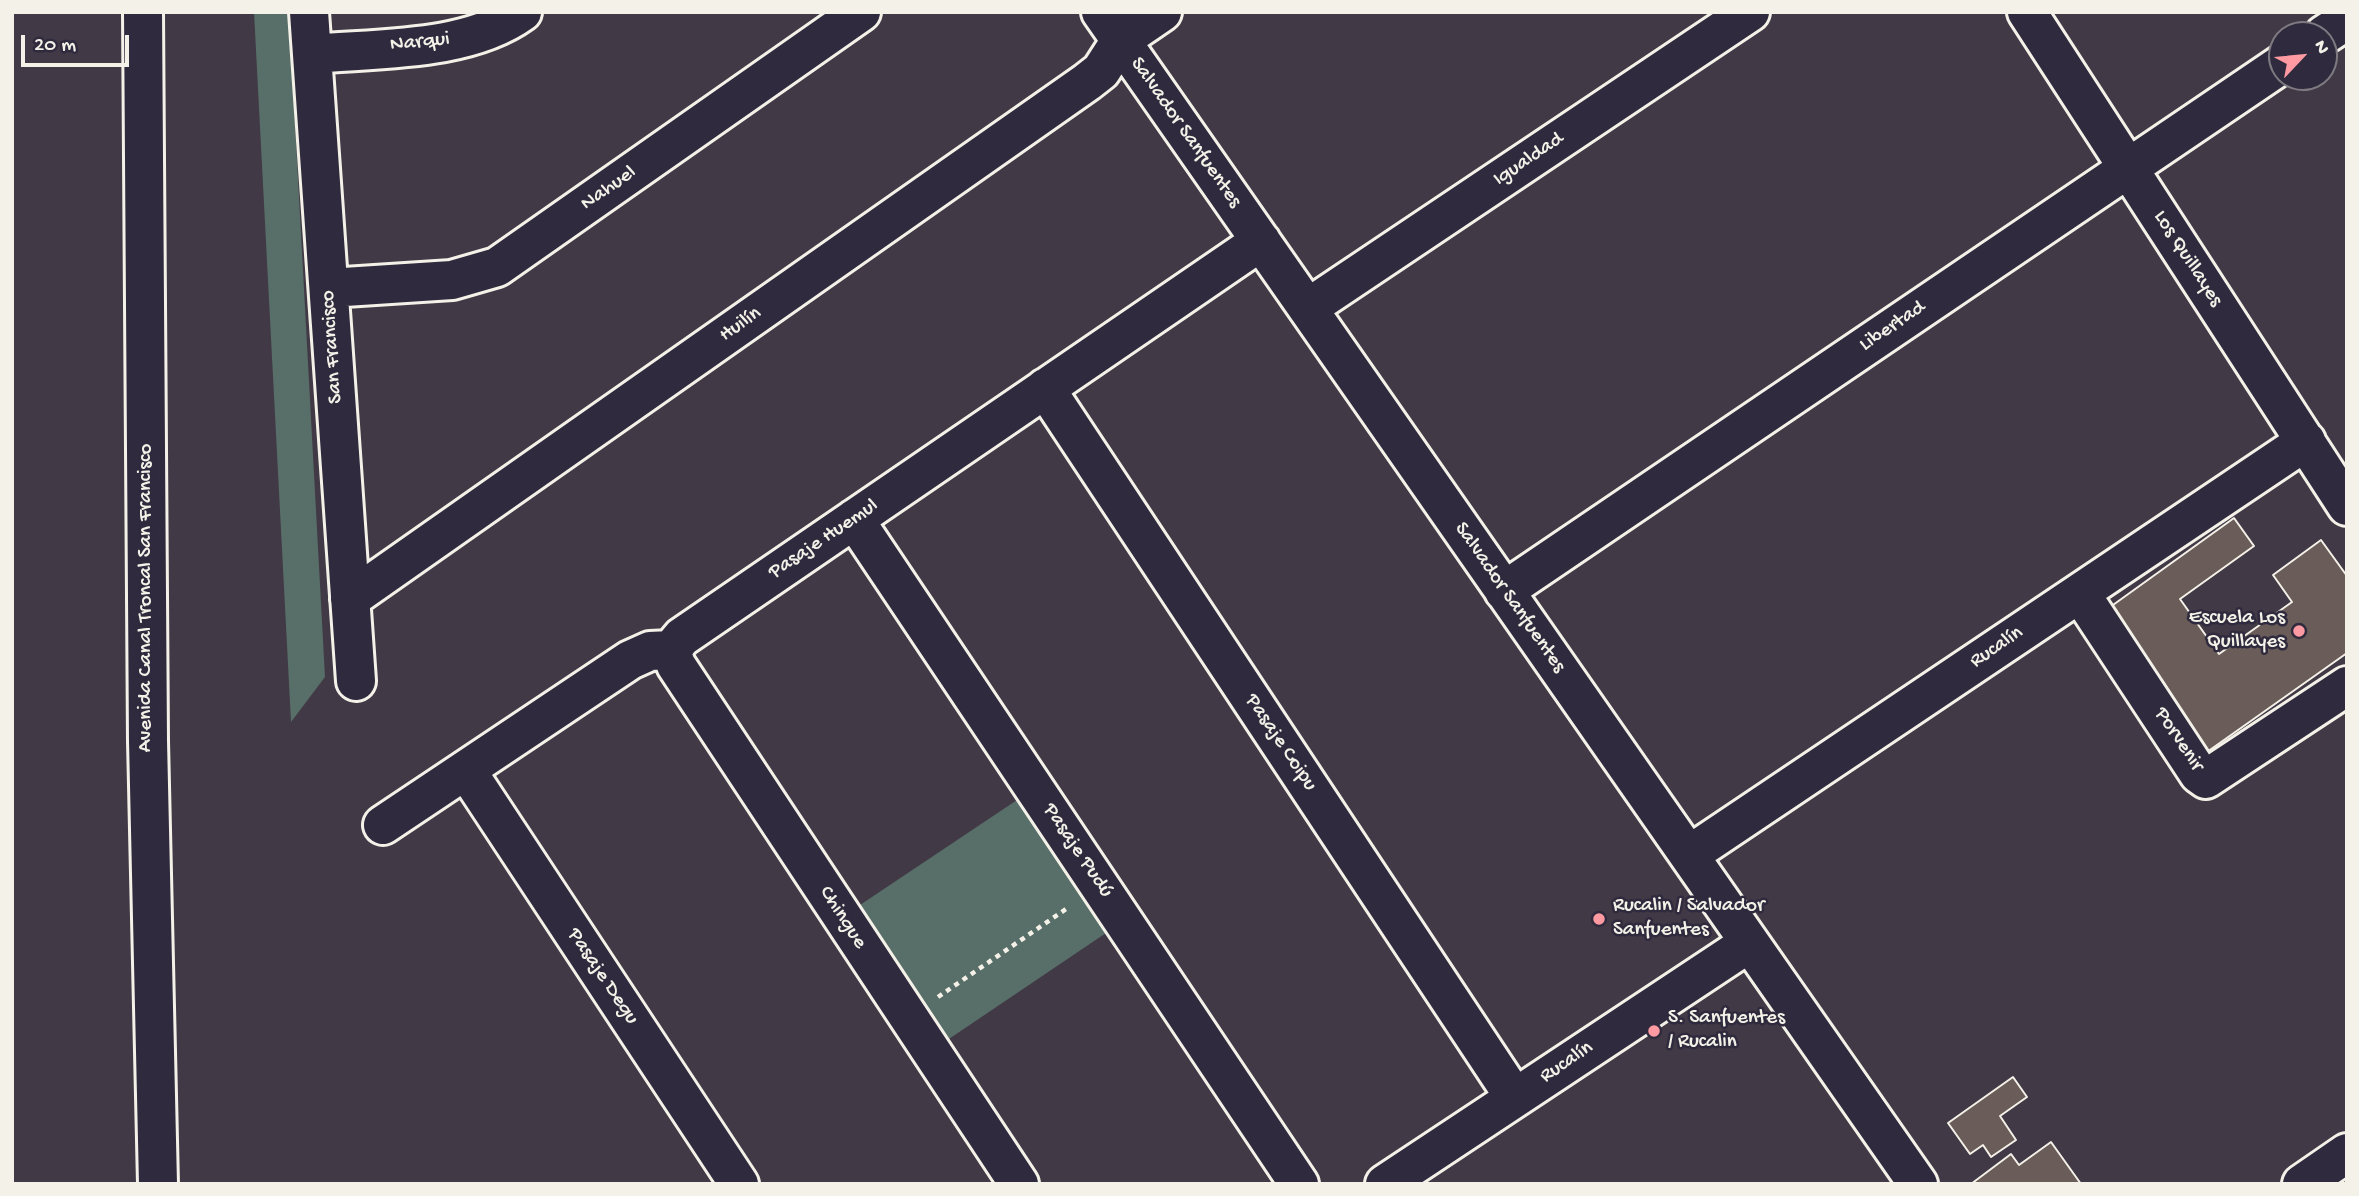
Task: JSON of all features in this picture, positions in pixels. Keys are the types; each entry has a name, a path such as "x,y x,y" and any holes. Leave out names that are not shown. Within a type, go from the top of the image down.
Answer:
{"street":[{"name":"Avenida Canal Troncal San Francisco","path":"144,12 148,741 158,1184"},
{"name":"San Francisco","path":"309,12 356,681"},
{"name":"Narqui","path":"312,54 458,40 498,27 522,12"},
{"name":"Nahuel","path":"329,288 452,280 497,267 861,12"},
{"path":"1111,26 1162,12"},
{"name":"Igualdad","path":"1308,309 1750,12"},
{"name":"Los Quillayes","path":"2027,12 2347,506"},
{"name":"Salvador Sanfuentes","path":"1111,26 1917,1184"},
{"name":"Huilín","path":"350,598 1087,82 1101,71 1111,26"},
{"name":"Libertad","path":"1504,591 2268,73"},
{"name":"Pasaje Huemul","path":"671,650 682,637 1261,241"},
{"name":"Pasaje Coipu","path":"1045,388 1515,1098"},
{"name":"Rucalín","path":"1689,855 2306,442"},
{"name":"Pasaje Pudú","path":"854,519 1299,1184"},
{"name":"Porvenir","path":"2080,593 2199,774 2206,779 2347,686"},
{"path":"383,825 630,660 650,651 671,650"},
{"name":"Chingue","path":"671,650 676,666 1018,1184"},
{"name":"Pasaje Degu","path":"466,770 739,1184"},
{"name":"Rucalín","path":"1385,1184 1749,943"},
{"path":"2302,1184 2347,1153"}],"path":[{"path":"908,1017 1100,886"}],"green space":[{"path":"254,12 289,12 325,677 291,722"},
{"path":"1017,800 1106,933 940,1045 851,911"}],"building":[{"name":"Escuela Los Quillayes","path":"2234,518 2254,546 2180,599 2219,654 2292,602 2273,575 2321,540 2347,576 2347,653 2207,752 2106,610"},
{"path":"2013,1077 2027,1097 2000,1116 2016,1140 1991,1157 1983,1145 1970,1154 1948,1123"},
{"path":"2051,1142 2081,1184 1971,1184 2011,1154 2019,1165"}],"place":[{"name":"Escuela Los Quillayes","path":"2299,631"},
{"name":"Rucalin / Salvador Sanfuentes","path":"1599,919"},
{"name":"S. Sanfuentes / Rucalin","path":"1654,1031"}]}
